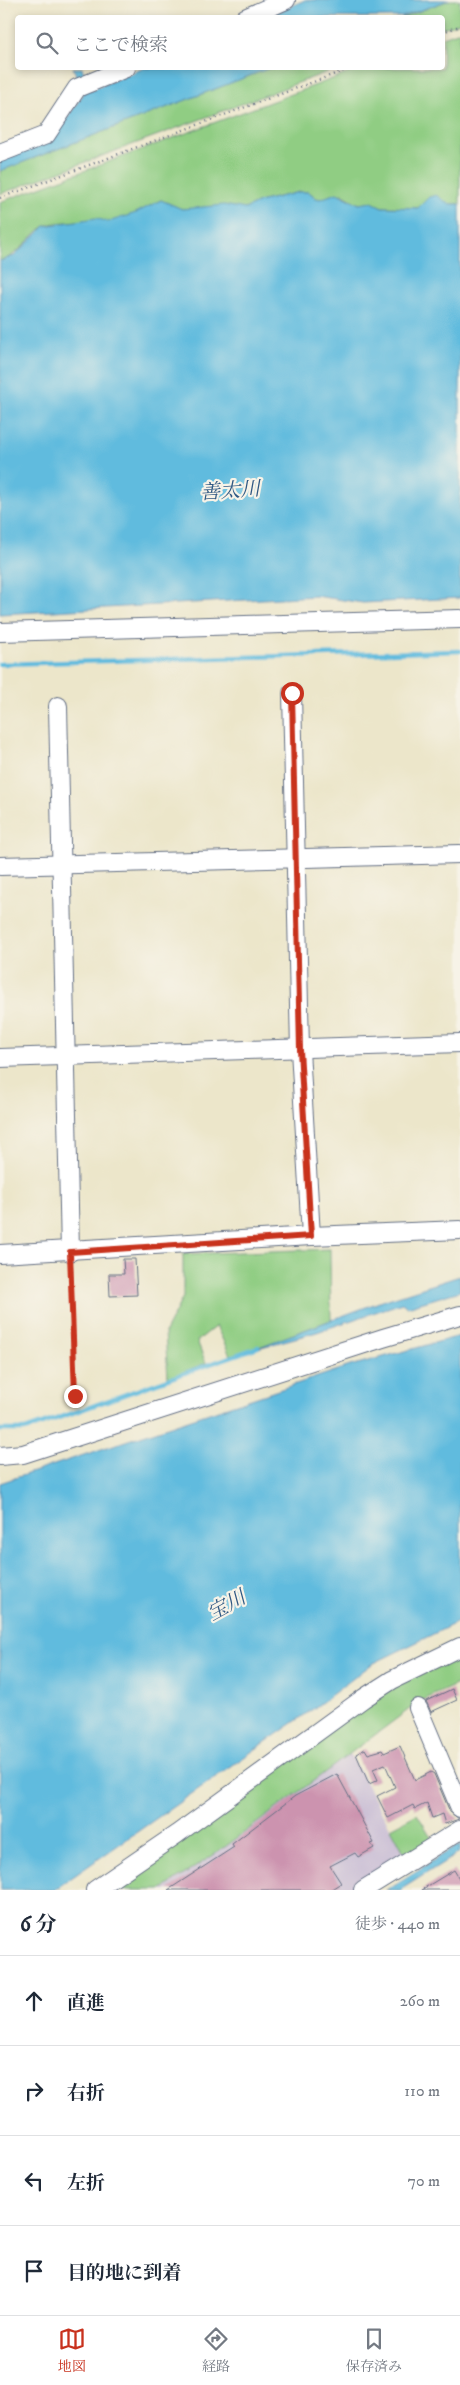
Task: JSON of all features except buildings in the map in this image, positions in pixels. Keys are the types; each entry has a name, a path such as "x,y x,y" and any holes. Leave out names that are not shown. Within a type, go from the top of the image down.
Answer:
{"street":[{"path":"252,15 286,0"},
{"path":"0,153 46,136 85,85 121,70"},
{"path":"0,632 460,619"},
{"path":"292,693 300,1050 311,1236"},
{"path":"58,706 70,1252"},
{"path":"0,866 460,854"},
{"path":"0,1058 460,1044"},
{"path":"0,1254 70,1252 311,1236 460,1230"},
{"path":"0,1456 23,1454 460,1315"},
{"path":"95,1890 177,1834 364,1698 392,1680 460,1647"},
{"path":"418,1708 460,1808"},
{"path":"363,1890 460,1830"}],"path":[{"path":"445,31 460,26"},
{"path":"0,198 346,70"},
{"path":"70,1252 75,1396"}],"shaded area":[{"path":"350,1754 406,1856 352,1890 161,1890 221,1850"}],"green space":[{"path":"449,0 460,0 460,22 445,27 445,15 410,15"},
{"path":"460,31 460,204 449,204 429,197 418,208 382,207 373,203 359,204 342,194 320,199 309,192 299,192 259,202 245,209 182,209 161,200 135,214 114,221 66,222 45,226 13,255 0,261 0,202 357,70 445,70 445,36"},
{"path":"265,70 333,70 0,194 0,171"},
{"path":"330,1249 331,1320 254,1349 230,1355 216,1326 197,1341 206,1363 168,1378 165,1332 183,1297 183,1254"},
{"path":"460,1651 460,1683 419,1702 221,1850 161,1890 103,1890 364,1703"},
{"path":"417,1814 433,1840 406,1856 391,1828"}],"water":[{"path":"305,0 449,0 408,15 270,15"},
{"path":"74,70 83,70 91,90 139,70 265,70 0,171 0,161 51,142 84,93"},
{"name":"善太川","path":"299,192 309,192 320,199 337,193 359,204 372,202 382,207 418,208 429,197 436,195 449,204 460,204 460,598 363,603 316,596 0,614 0,261 14,256 45,226 96,218 108,222 136,213 161,200 182,209 224,205 245,209 259,202"},
{"path":"460,1276 460,1291 407,1307 402,1303 317,1332 254,1349 382,1301"},
{"name":"宝川","path":"460,1336 460,1621 372,1664 313,1709 54,1890 0,1890 0,1483 350,1366"},
{"path":"460,1844 460,1852 400,1890 386,1890"}],"waterway":[{"path":"0,664 460,651"},
{"path":"0,1430 25,1430 258,1347"}],"route":[{"path":"75,1396 70,1252 311,1236 300,1050 292,693"}]}
